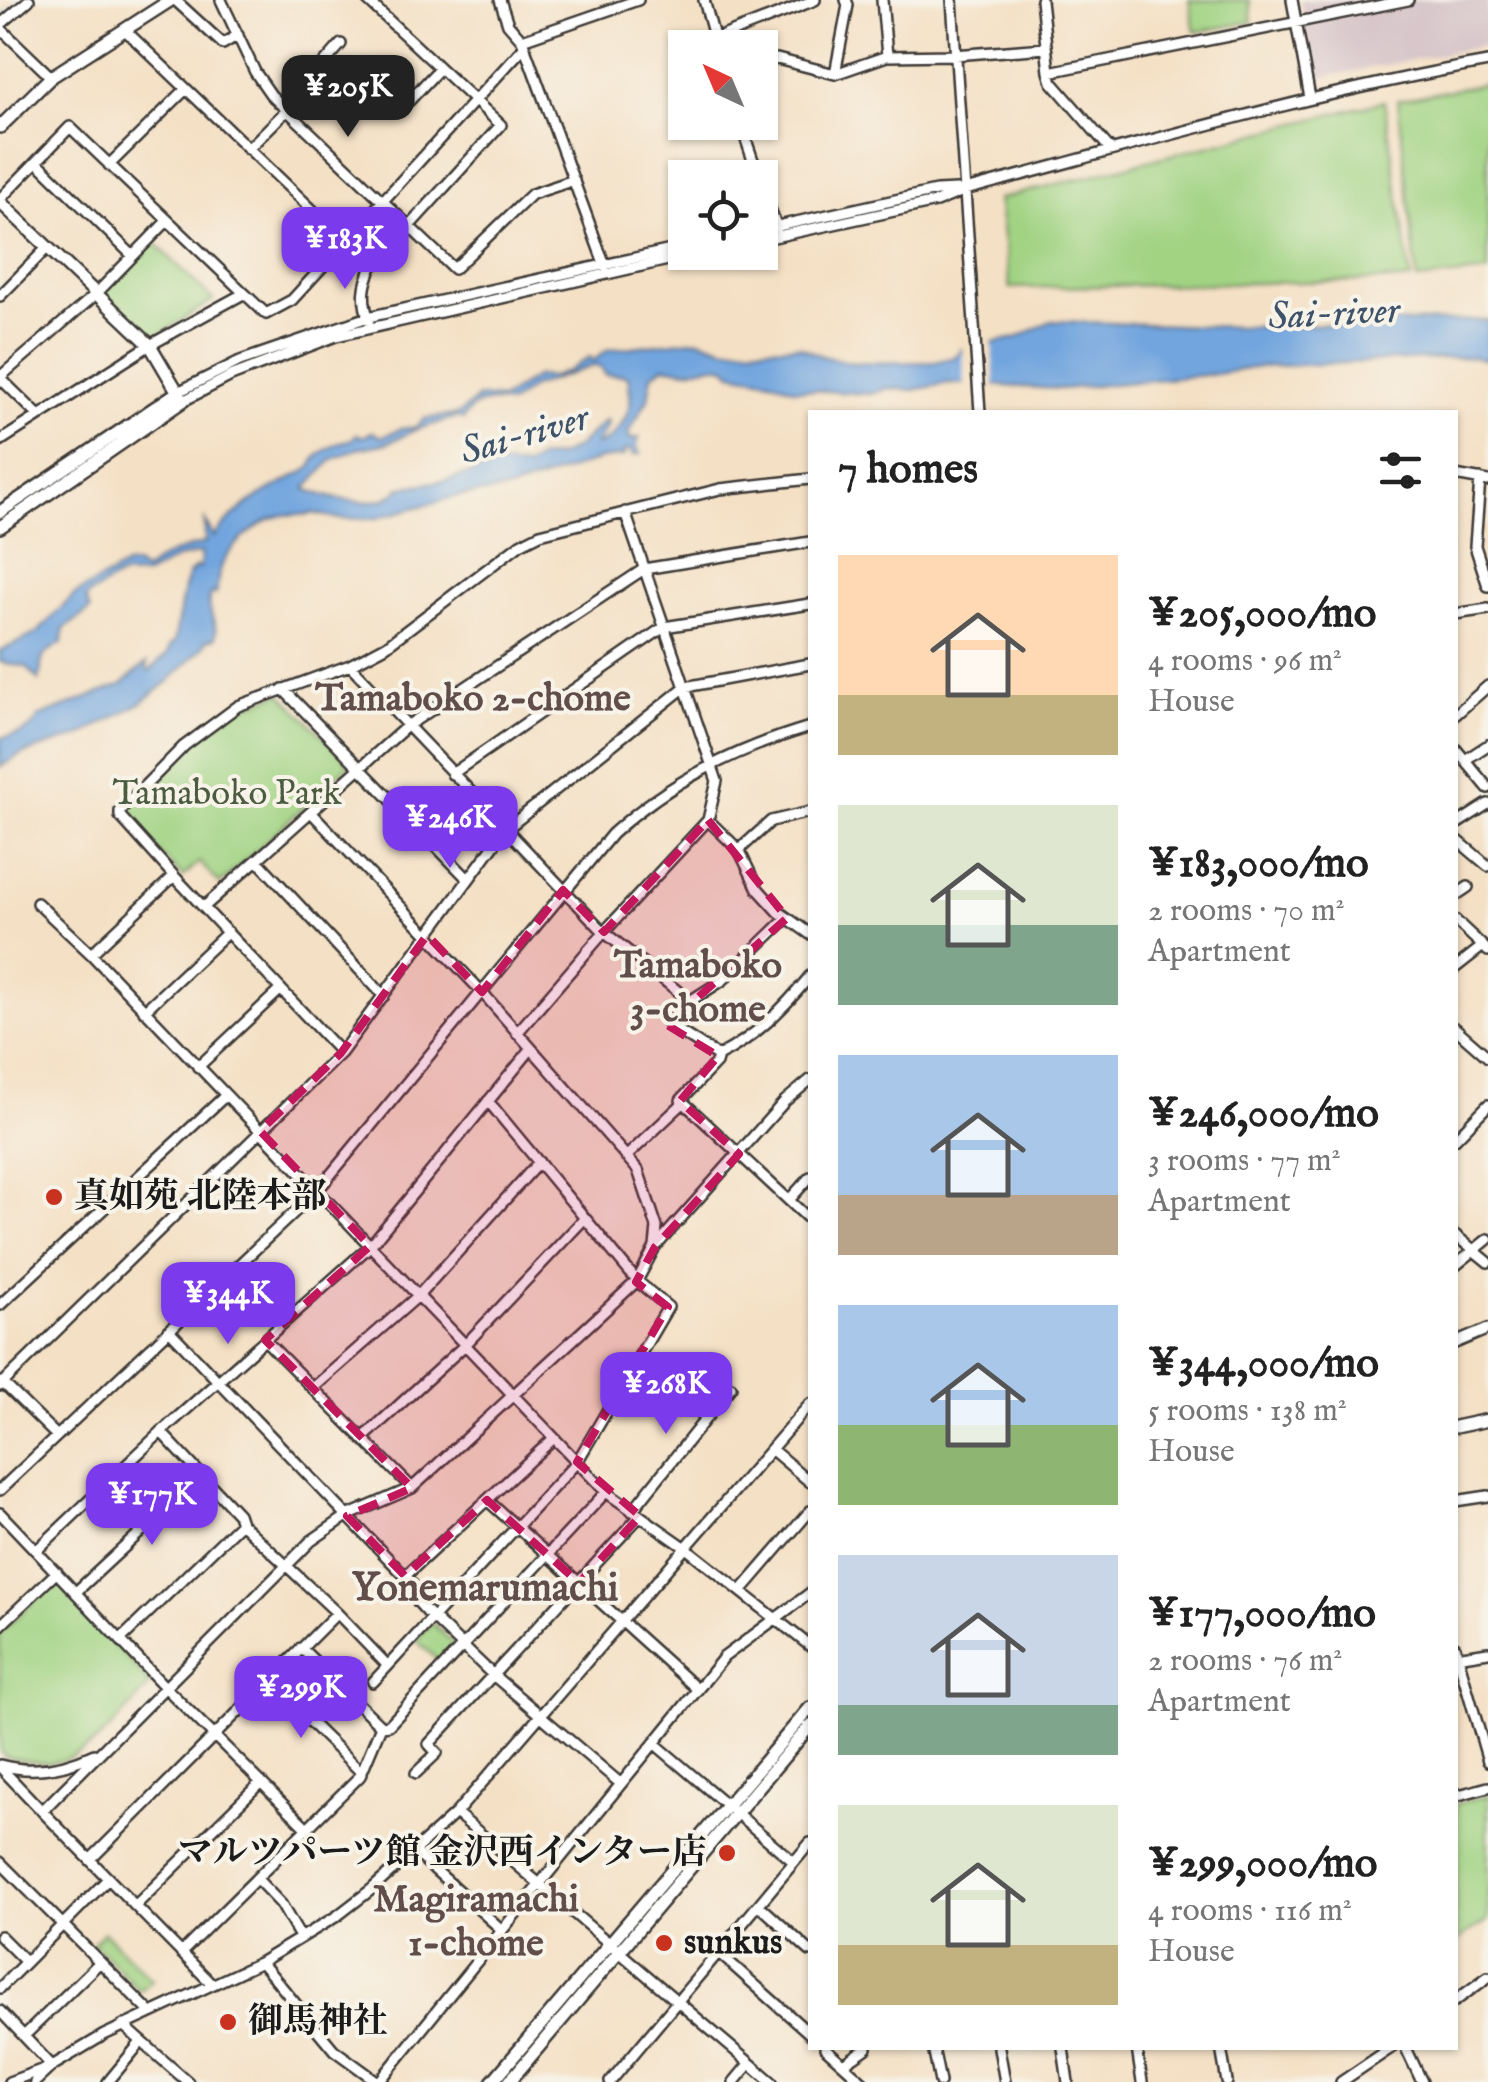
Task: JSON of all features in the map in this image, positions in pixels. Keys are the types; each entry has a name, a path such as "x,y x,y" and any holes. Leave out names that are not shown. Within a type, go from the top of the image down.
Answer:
{"main road":[{"path":"0,127 51,77 173,0"},
{"path":"0,201 150,345 180,397"},
{"path":"0,512 180,397"},
{"path":"0,527 180,397"},
{"path":"1458,1426 1488,1420"},
{"path":"732,1810 808,1711"},
{"path":"492,2082 808,1728"},
{"path":"509,2082 614,1946"}],"street":[{"path":"29,0 0,27 51,77"},
{"path":"173,0 224,44 238,35"},
{"path":"221,0 255,72 286,109 454,269 532,194 574,180"},
{"path":"368,0 502,124 372,267 364,283 364,305 370,322"},
{"path":"500,0 508,24 523,44 606,269"},
{"path":"0,201 70,128 266,314 292,300 523,44 638,0"},
{"path":"704,0 712,30"},
{"path":"744,30 798,3 815,0"},
{"path":"835,74 846,0"},
{"path":"882,0 887,56"},
{"path":"952,0 980,410"},
{"path":"1041,0 1052,82 1111,150"},
{"path":"1292,0 1310,98"},
{"path":"1048,72 1408,0"},
{"path":"126,31 372,267"},
{"path":"248,149 341,44"},
{"path":"778,60 835,74 887,56 1046,48"},
{"path":"778,231 936,202 965,190 1310,98 1488,62"},
{"path":"409,101 440,68"},
{"path":"109,165 186,89"},
{"path":"37,162 133,256"},
{"path":"40,416 0,377 95,295 167,222"},
{"path":"0,296 47,248"},
{"path":"606,269 668,252"},
{"path":"180,397 370,322 668,258"},
{"path":"0,441 150,345 243,294"},
{"path":"1458,476 1484,480 1474,546 1488,586"},
{"path":"342,1054 174,876 120,816 120,811 184,746 238,706 350,665 386,646 520,544 540,534 720,489 808,479"},
{"path":"516,1034 708,820 716,781 712,764 625,512"},
{"path":"204,908 407,726 644,569 808,542"},
{"path":"452,774 664,627 808,604"},
{"path":"1458,614 1488,609"},
{"path":"57,1436 1,1383 342,1054 505,830 685,687 808,664"},
{"path":"350,665 604,932 690,1001"},
{"path":"1458,712 1488,686"},
{"path":"283,689 468,879"},
{"path":"0,1490 318,1190 563,890 630,818 712,764 753,744 808,729"},
{"path":"1464,760 1488,745"},
{"path":"1458,752 1488,788"},
{"path":"1458,823 1487,806"},
{"path":"311,812 482,992 638,1170 658,1227 656,1247"},
{"path":"739,850 771,821 808,812"},
{"path":"708,820 739,850 758,889 808,933"},
{"path":"1458,841 1488,866"},
{"path":"256,860 384,996"},
{"path":"91,954 174,876"},
{"path":"1458,894 1468,887"},
{"path":"37,903 91,954 606,1492 686,1548 808,1644"},
{"path":"718,1056 668,1024 690,1001 723,980 787,918"},
{"path":"1458,923 1486,949 1458,966"},
{"path":"144,1011 228,932"},
{"path":"808,978 780,1012 740,1046 718,1056 716,1063 680,1100 808,1218"},
{"path":"198,1067 281,989"},
{"path":"1458,1034 1488,1057"},
{"path":"37,1550 161,1432 370,1246 531,1050"},
{"path":"42,1811 311,1541 347,1516 412,1488 637,1281 656,1247 785,1102 808,1082"},
{"path":"0,1305 226,1096"},
{"path":"373,1682 577,1462 668,1307 637,1281 488,1101"},
{"path":"626,1157 682,1104"},
{"path":"1458,1136 1488,1105"},
{"path":"313,1388 418,1296 539,1162"},
{"path":"789,1200 808,1178"},
{"path":"362,1439 466,1344 585,1218"},
{"path":"1458,1237 1488,1262"},
{"path":"1458,1264 1488,1239"},
{"path":"1458,1342 1488,1329"},
{"path":"169,1330 405,1576 417,1590 418,1602 493,1675 621,1784"},
{"path":"265,1340 412,1488"},
{"path":"416,1773 437,1752 429,1744 636,1514 730,1388"},
{"path":"9,2082 52,2066 123,2026 261,1962 364,1897 456,1813 808,1406"},
{"path":"161,1432 238,1514 240,1522 284,1566 291,1567 388,1666"},
{"path":"405,1576 554,1438"},
{"path":"772,1448 808,1480"},
{"path":"77,1592 201,1476"},
{"path":"380,1726 388,1725 606,1492"},
{"path":"1458,1501 1487,1499"},
{"path":"487,1500 697,1689"},
{"path":"0,1513 164,1686 308,1829"},
{"path":"741,1591 808,1513"},
{"path":"121,1639 240,1522"},
{"path":"0,1626 57,1572"},
{"path":"261,1962 334,2050 378,2082 724,1657 808,1594"},
{"path":"90,1860 336,1613"},
{"path":"302,1648 380,1726"},
{"path":"1458,1654 1488,1652"},
{"path":"1458,1661 1488,1761"},
{"path":"268,1681 362,1773"},
{"path":"181,1953 362,1773 380,1726"},
{"path":"654,1743 794,1862"},
{"path":"0,1766 42,1770 71,1766 102,1750"},
{"path":"0,1766 212,1984"},
{"path":"135,1906 261,1782"},
{"path":"1458,1795 1488,1787"},
{"path":"456,1813 772,2082"},
{"path":"610,2082 808,1845"},
{"path":"414,1851 502,1930"},
{"path":"0,1862 150,2014"},
{"path":"0,1988 108,1879"},
{"path":"257,1879 281,1904 300,1937"},
{"path":"759,1904 808,1949"},
{"path":"0,1936 26,1962"},
{"path":"719,1953 808,2032"},
{"path":"24,2036 100,1962"},
{"path":"1458,1997 1488,1977"},
{"path":"0,2011 52,2066"},
{"path":"123,2026 188,2082"},
{"path":"108,2082 141,2042"},
{"path":"827,2050 862,2082"},
{"path":"844,2064 864,2050"},
{"path":"934,2050 940,2082"},
{"path":"999,2050 1004,2082"},
{"path":"1063,2050 1066,2082"},
{"path":"1137,2050 1142,2082"},
{"path":"1224,2050 1227,2082"},
{"path":"1342,2082 1388,2050"},
{"path":"1407,2050 1422,2082"},
{"path":"734,2082 749,2064"},
{"path":"35,2082 52,2066"}],"highlighted area":[{"path":"708,820 787,918 667,1025 718,1056 680,1101 739,1154 655,1247 636,1282 668,1307 577,1462 640,1516 579,1583 487,1500 405,1576 347,1516 412,1488 265,1340 370,1246 260,1131 341,1053 427,935 482,992 563,890 604,932"}],"shaded area":[{"path":"1300,0 1488,0 1488,45 1319,78 1313,70"}],"green space":[{"path":"1189,0 1249,0 1252,22 1195,32"},
{"path":"1488,83 1488,272 1417,280 1398,100"},
{"path":"1384,101 1411,280 1010,288 998,199"},
{"path":"153,241 213,300 153,339 102,293"},
{"name":"Tamaboko Park","path":"281,693 347,761 347,767 220,884 199,862 183,877 125,816 125,809 186,747 238,709"},
{"path":"53,1583 60,1584 151,1684 108,1731 68,1758 35,1762 5,1757 0,1752 0,1633"},
{"path":"432,1623 458,1647 442,1664 416,1640"},
{"path":"1488,1795 1488,1920 1458,1940 1458,1803"},
{"path":"104,1932 152,1980 140,1991 93,1943"}],"water":[{"path":"1488,320 1488,360 1470,357 1259,367 1061,389 949,383 913,390 888,388 871,394 795,389 715,365 686,370 664,366 652,375 648,399 628,433 630,439 639,438 636,447 640,454 633,455 629,449 623,452 624,456 601,459 509,490 458,496 377,518 339,519 314,513 284,515 265,522 237,544 224,562 216,594 211,593 210,600 215,638 205,641 168,682 141,703 79,736 20,755 0,767 0,738 28,730 38,717 121,685 147,663 149,671 167,655 174,643 184,588 189,574 200,568 201,553 178,558 146,575 120,576 89,595 86,599 90,610 64,629 62,643 45,655 39,681 27,667 0,662 0,651 37,633 74,595 126,566 135,565 145,571 180,550 205,543 205,521 214,537 246,506 309,468 328,449 357,434 363,437 372,432 382,437 416,427 424,419 459,414 479,397 502,399 537,376 552,377 590,357 593,361 607,350 699,339 726,348 799,346 853,363 935,362 955,357 962,349 1016,338 1051,321 1236,327","holes":["592,366 600,367 606,375 626,375 631,397 622,423 601,443 595,445 608,425 606,420 576,448 560,456 540,458 526,467 501,465 399,488 392,495 369,502 306,489 333,459 357,449 388,443 457,417 463,420 477,406 489,402 510,404 532,387"]}],"pier":[{"path":"992,340 995,390 965,388 962,344"}],"waterway":[{"path":"0,19 21,1"}],"place":[{"name":"真如苑 北陸本部","path":"54,1197"},
{"name":"マルツパーツ館 金沢西インター店","path":"727,1853"},
{"name":"sunkus","path":"664,1943"},
{"name":"御馬神社","path":"228,2022"}],"district":[{"name":"Tamaboko 2-chome","path":"473,700"},
{"name":"Tamaboko 3-chome","path":"698,989"},
{"name":"Yonemarumachi","path":"485,1589"},
{"name":"Magiramachi 1-chome","path":"476,1923"}],"water label":[{"name":"Sai-river","path":"1334,315"},
{"name":"Sai-river","path":"525,436"}]}
